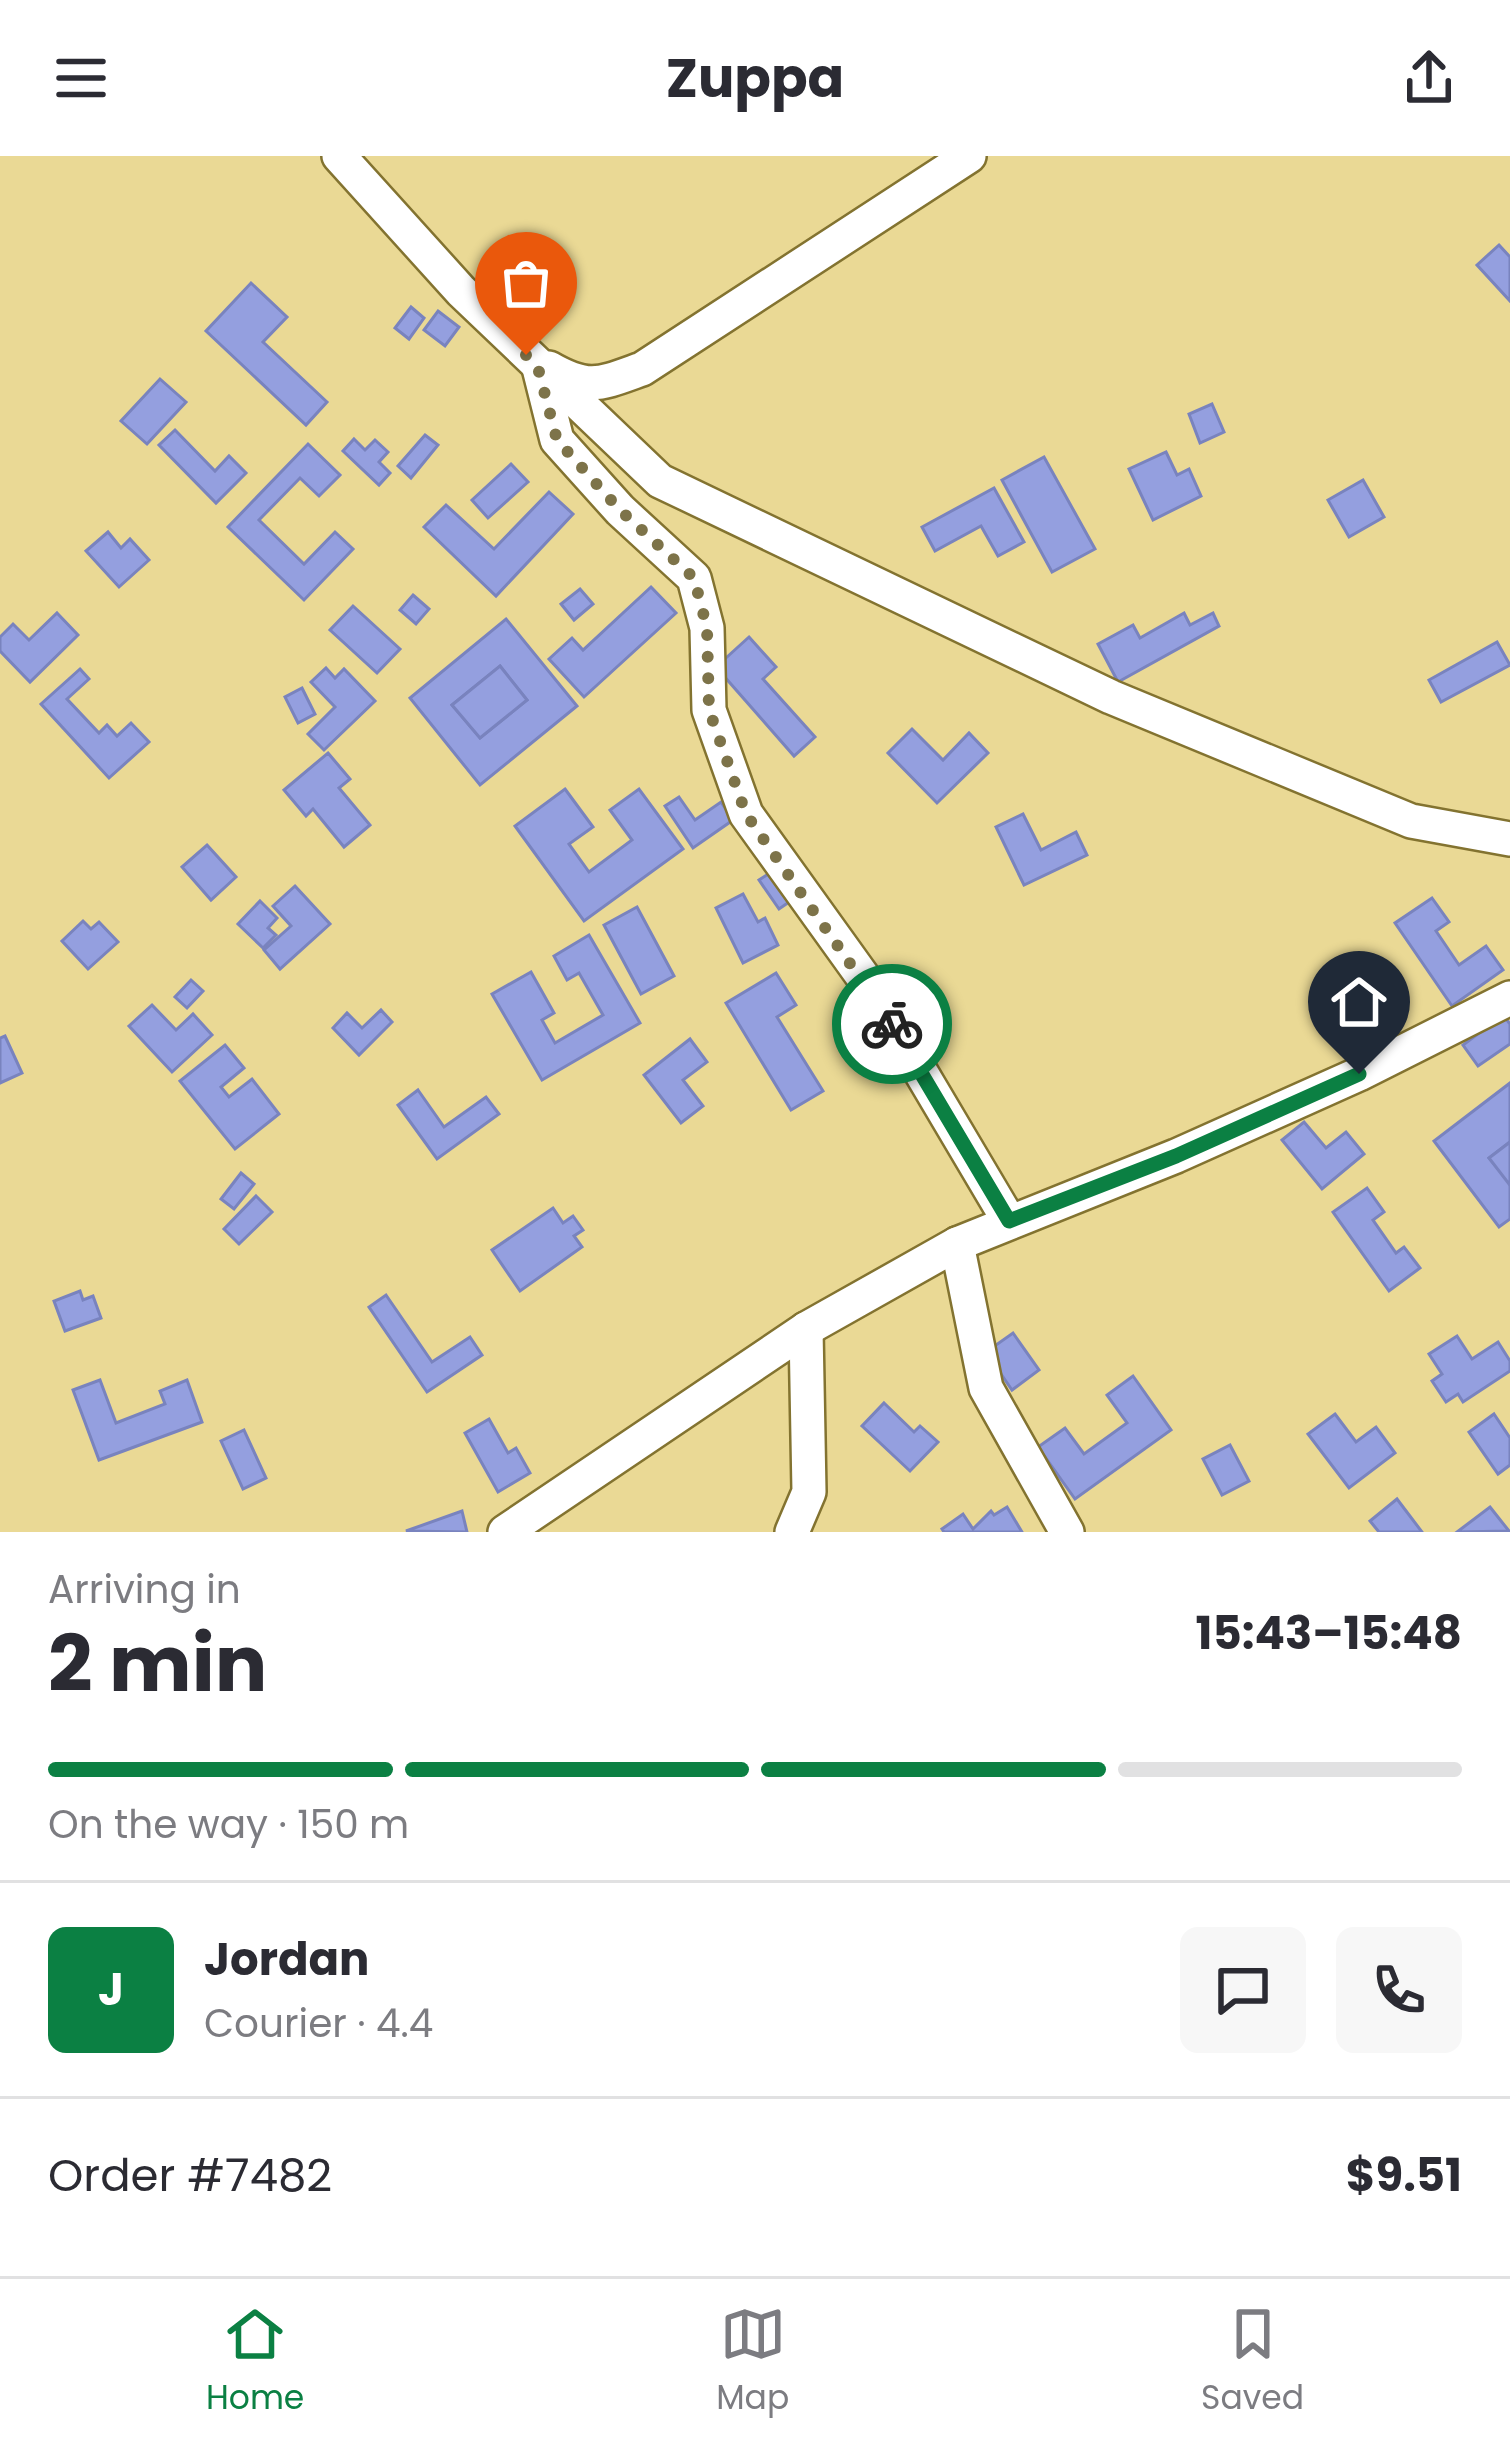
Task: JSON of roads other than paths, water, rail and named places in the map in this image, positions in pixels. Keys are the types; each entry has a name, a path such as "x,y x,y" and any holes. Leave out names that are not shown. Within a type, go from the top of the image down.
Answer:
{"street":[{"path":"339,156 461,291 660,481 1111,697 1411,821 1510,839"},
{"path":"532,362 580,385 603,383 642,369 969,156"},
{"path":"532,362 557,440 620,510 694,578 707,628 709,710 746,814 871,988 1009,1221"},
{"path":"505,1532 806,1329 957,1244 1176,1156 1359,1074 1510,998"},
{"path":"957,1244 986,1388 1067,1532"},
{"path":"792,1532 809,1492 806,1329"}]}
